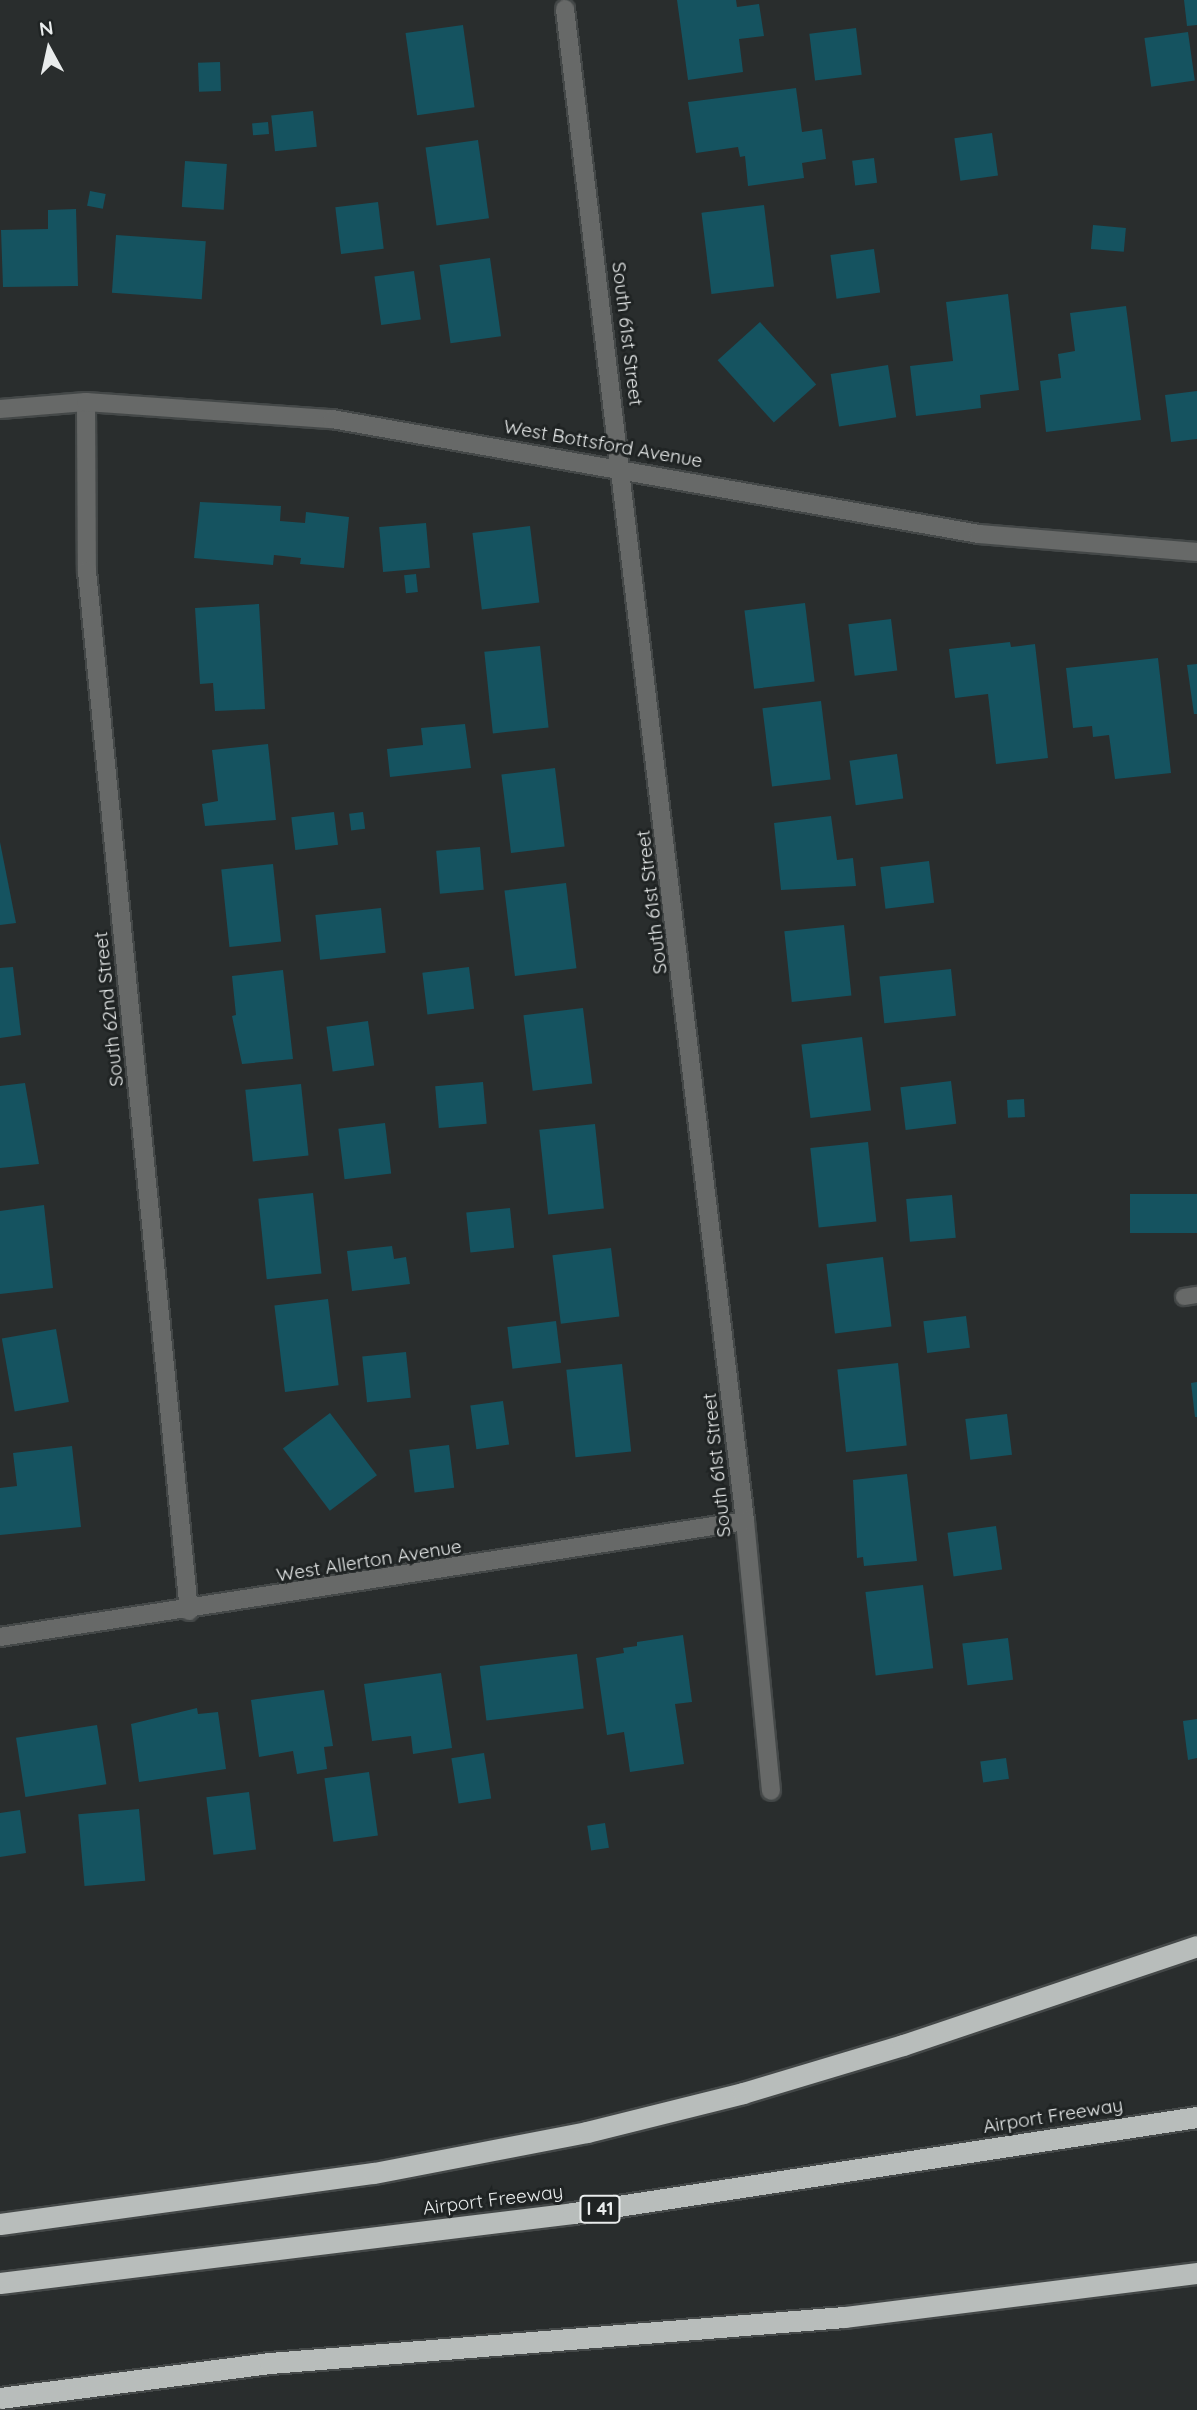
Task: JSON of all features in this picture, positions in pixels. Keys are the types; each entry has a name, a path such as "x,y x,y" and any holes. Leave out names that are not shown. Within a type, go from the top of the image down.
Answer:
{"highway":[{"path":"0,2224 374,2173 587,2132 743,2093 903,2045 1197,1946"},
{"name":"Airport Freeway","path":"0,2283 573,2213 1197,2116"},
{"path":"0,2398 270,2363 844,2317 1197,2273"}],"street":[{"name":"South 61st Street","path":"565,9 623,469 745,1521 771,1791"},
{"name":"West Bottsford Avenue","path":"0,409 86,402 332,419 979,534 1197,552"},
{"name":"South 62nd Street","path":"86,402 87,570 189,1611"},
{"name":"West Allerton Avenue","path":"0,1637 189,1611 745,1521"}],"building":[{"path":"677,0 736,0 737,7 759,4 764,36 739,39 743,72 688,80"},
{"path":"1184,0 1197,0 1197,25 1187,26"},
{"path":"463,25 475,107 417,115 406,33"},
{"path":"856,28 862,75 815,80 809,34"},
{"path":"1188,32 1195,81 1151,87 1144,38"},
{"path":"220,62 221,91 199,92 198,63"},
{"path":"796,88 802,132 822,129 826,159 802,163 804,178 748,186 745,156 740,157 738,147 696,153 688,102"},
{"path":"313,111 317,147 275,151 271,115"},
{"path":"268,122 269,134 253,135 252,123"},
{"path":"992,133 998,176 960,181 954,138"},
{"path":"478,140 489,218 437,226 426,147"},
{"path":"874,158 877,183 855,185 852,161"},
{"path":"185,161 227,164 224,210 182,207"},
{"path":"90,191 106,194 103,209 87,206"},
{"path":"378,202 384,249 341,254 335,207"},
{"path":"764,205 774,286 711,294 701,213"},
{"path":"76,209 78,286 3,287 1,230 48,229 48,210"},
{"path":"1093,225 1126,228 1124,252 1091,249"},
{"path":"116,235 206,241 202,299 112,293"},
{"path":"874,249 880,293 837,299 830,255"},
{"path":"490,258 501,336 450,343 439,265"},
{"path":"414,271 421,320 381,325 374,277"},
{"path":"1008,294 1019,390 980,395 981,408 916,416 910,366 953,361 946,302"},
{"path":"1126,306 1141,420 1046,432 1040,381 1061,378 1058,354 1075,351 1070,313"},
{"path":"760,322 816,384 774,423 718,360"},
{"path":"888,365 896,417 839,426 831,374"},
{"path":"1197,391 1197,439 1171,442 1165,395"},
{"path":"200,502 281,506 280,521 305,523 306,512 349,517 344,568 300,564 301,558 274,555 273,565 194,558"},
{"path":"426,523 430,568 383,572 379,527"},
{"path":"530,526 539,602 482,609 472,533"},
{"path":"416,574 418,592 406,593 404,575"},
{"path":"805,603 815,681 754,689 744,610"},
{"path":"259,604 265,709 215,711 213,683 200,684 195,608"},
{"path":"891,619 897,671 855,676 848,624"},
{"path":"1010,642 1011,647 1035,644 1048,758 996,764 988,694 955,698 949,649"},
{"path":"540,646 549,728 493,733 484,652"},
{"path":"1158,658 1171,773 1115,779 1109,735 1093,737 1092,726 1073,728 1066,668"},
{"path":"1197,664 1197,714 1194,714 1187,665"},
{"path":"821,701 831,779 772,787 762,708"},
{"path":"465,724 471,768 390,777 387,749 423,745 421,728"},
{"path":"268,744 276,820 205,826 202,804 218,801 212,750"},
{"path":"897,754 903,799 856,805 849,761"},
{"path":"555,768 565,846 511,853 501,775"},
{"path":"334,812 338,845 295,850 291,817"},
{"path":"363,812 365,829 351,831 349,814"},
{"path":"831,816 837,860 853,858 856,886 781,890 774,823"},
{"path":"0,842 16,923 0,925"},
{"path":"480,847 484,890 440,894 436,851"},
{"path":"929,861 934,903 885,909 880,867"},
{"path":"273,864 281,942 229,947 221,869"},
{"path":"566,883 576,968 515,976 504,891"},
{"path":"381,908 386,953 320,960 315,915"},
{"path":"844,925 851,996 792,1002 784,931"},
{"path":"13,967 21,1035 0,1038 0,968"},
{"path":"469,967 474,1009 427,1014 422,973"},
{"path":"951,969 956,1016 884,1023 879,977"},
{"path":"283,970 293,1059 242,1064 232,1016 236,1015 232,976"},
{"path":"583,1008 592,1083 533,1091 523,1015"},
{"path":"368,1021 374,1066 333,1071 326,1027"},
{"path":"862,1037 871,1110 810,1118 801,1044"},
{"path":"951,1081 956,1124 906,1130 900,1087"},
{"path":"483,1082 487,1124 439,1128 435,1086"},
{"path":"25,1083 39,1164 0,1168 0,1086"},
{"path":"301,1084 309,1156 253,1161 245,1090"},
{"path":"1024,1099 1025,1117 1008,1118 1007,1100"},
{"path":"385,1123 391,1174 345,1179 338,1129"},
{"path":"595,1124 604,1209 548,1214 539,1130"},
{"path":"868,1142 876,1222 819,1228 810,1148"},
{"path":"313,1193 321,1274 267,1279 258,1199"},
{"path":"1130,1194 1197,1194 1197,1233 1130,1233"},
{"path":"952,1195 956,1238 910,1242 906,1199"},
{"path":"44,1205 53,1288 0,1294 0,1211"},
{"path":"510,1208 514,1248 470,1252 466,1213"},
{"path":"392,1246 394,1259 406,1257 410,1284 352,1291 347,1251"},
{"path":"611,1248 619,1316 561,1324 552,1255"},
{"path":"883,1257 892,1326 835,1333 826,1264"},
{"path":"328,1299 339,1385 285,1392 274,1306"},
{"path":"966,1316 970,1348 927,1353 923,1321"},
{"path":"556,1321 561,1363 512,1369 507,1327"},
{"path":"56,1329 69,1402 15,1411 2,1339"},
{"path":"406,1352 411,1398 367,1402 362,1357"},
{"path":"898,1363 907,1446 846,1452 837,1369"},
{"path":"622,1364 631,1452 576,1457 566,1370"},
{"path":"1197,1382 1197,1417 1195,1417 1191,1383"},
{"path":"503,1401 509,1445 476,1449 470,1406"},
{"path":"330,1413 377,1475 330,1511 283,1449"},
{"path":"1007,1414 1012,1455 970,1460 965,1419"},
{"path":"449,1445 454,1488 415,1493 409,1450"},
{"path":"72,1446 81,1527 0,1535 0,1488 17,1486 13,1453"},
{"path":"907,1474 917,1561 864,1566 863,1557 857,1558 853,1480"},
{"path":"996,1526 1002,1570 954,1576 947,1533"},
{"path":"923,1585 933,1668 876,1675 865,1592"},
{"path":"683,1635 692,1702 675,1704 684,1764 630,1772 624,1732 607,1735 596,1658 624,1653 623,1648 637,1646 637,1642"},
{"path":"1008,1638 1013,1680 967,1685 962,1644"},
{"path":"577,1654 584,1709 486,1721 480,1666"},
{"path":"441,1673 452,1748 413,1754 411,1736 372,1741 364,1684"},
{"path":"324,1690 333,1746 324,1747 327,1769 297,1774 293,1751 259,1757 251,1700"},
{"path":"197,1708 198,1714 218,1712 226,1769 139,1782 131,1724"},
{"path":"1197,1719 1197,1758 1188,1760 1183,1721"},
{"path":"97,1725 106,1784 25,1797 16,1738"},
{"path":"484,1753 491,1798 459,1804 451,1758"},
{"path":"1006,1758 1009,1779 983,1782 980,1762"},
{"path":"369,1772 378,1835 333,1842 324,1778"},
{"path":"249,1792 256,1850 213,1855 206,1797"},
{"path":"139,1809 145,1881 85,1886 78,1814"},
{"path":"20,1810 26,1853 0,1857 0,1813"},
{"path":"605,1823 609,1848 591,1851 587,1826"}]}
